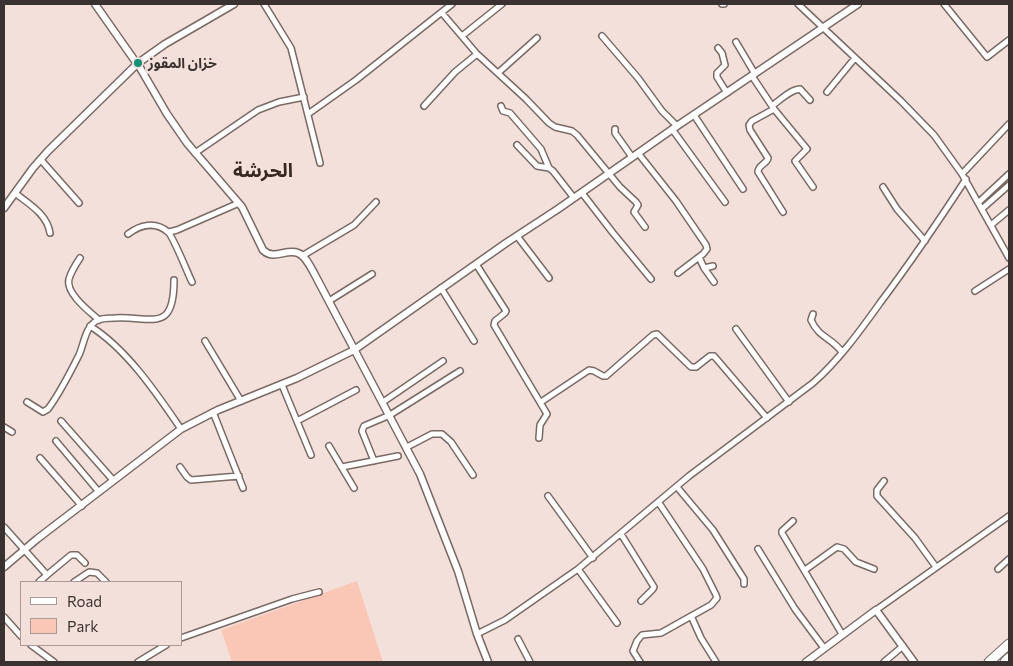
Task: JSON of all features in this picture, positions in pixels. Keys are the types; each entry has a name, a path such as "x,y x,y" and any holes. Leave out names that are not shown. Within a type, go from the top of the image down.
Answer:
{"highway":[{"path":"989,662 1009,644"},
{"path":"1004,662 1009,658"}],"street":[{"path":"95,4 137,63 172,121 195,153 239,202 265,252 272,255 296,252 302,256 311,268 420,474 458,572 477,634 488,662"},
{"path":"4,208 41,160 137,63 160,47 234,4"},
{"path":"264,4 291,48 320,163"},
{"path":"308,114 356,80 452,4"},
{"path":"462,36 502,4"},
{"path":"798,4 926,126 946,150 983,208 1009,258"},
{"path":"4,567 113,480 181,429 213,412 323,366 354,350 441,288 582,193 674,127 858,4"},
{"path":"944,4 987,57 1009,40"},
{"path":"442,13 477,54 520,93 552,126 576,134 627,195 637,203 634,212 646,227"},
{"path":"602,36 638,78 725,202"},
{"path":"498,73 537,38"},
{"path":"736,42 773,108 806,149 795,160 813,188"},
{"path":"718,48 722,53 725,65 717,73 717,77 726,93"},
{"path":"424,106 455,72 477,54"},
{"path":"827,92 855,58"},
{"path":"783,212 758,172 758,168 768,158 750,130 749,125 752,121 773,108 793,90 802,90 810,100"},
{"path":"195,153 258,110 279,102 304,96"},
{"path":"501,106 503,111 510,113 541,149 549,168 574,198"},
{"path":"694,115 743,189"},
{"path":"477,634 506,620 593,558 677,487 824,373 865,323 925,241 964,177 1009,124"},
{"path":"615,129 614,133 635,155 705,242 707,249 678,272"},
{"path":"517,145 537,166 549,168"},
{"path":"41,160 79,203"},
{"path":"979,202 1009,174"},
{"path":"983,208 1009,185"},
{"path":"883,187 897,209 925,241"},
{"path":"15,193 45,217 50,233"},
{"path":"582,193 651,278"},
{"path":"128,234 147,225 156,226 169,232 177,230 239,202"},
{"path":"302,256 354,225 376,202"},
{"path":"991,225 1009,210"},
{"path":"169,232 192,282"},
{"path":"517,236 549,278"},
{"path":"699,257 714,282"},
{"path":"80,258 68,279 69,286 78,300 100,320"},
{"path":"476,264 506,310 495,321 494,325 547,414 540,425 539,438"},
{"path":"704,268 713,266"},
{"path":"975,292 1009,269"},
{"path":"329,301 372,274"},
{"path":"27,402 43,412 48,409 79,355 90,326 100,320 124,318 153,320 161,318 166,314 173,303 174,280"},
{"path":"441,288 474,341"},
{"path":"813,314 811,320 821,336 831,340 842,352"},
{"path":"90,326 99,332 134,366 181,429"},
{"path":"736,329 789,402"},
{"path":"541,402 588,370 606,376 653,335 657,334 691,367 696,367 710,356 714,356 767,418"},
{"path":"205,341 241,401"},
{"path":"383,402 443,360"},
{"path":"374,461 362,428 368,423 390,415 460,371"},
{"path":"282,384 311,455"},
{"path":"297,421 356,390"},
{"path":"213,412 243,488"},
{"path":"61,421 113,480"},
{"path":"4,427 12,432"},
{"path":"407,447 432,434 442,434 451,442 473,476"},
{"path":"56,442 99,492"},
{"path":"329,446 354,488"},
{"path":"342,467 398,456"},
{"path":"40,458 82,506"},
{"path":"180,466 187,478 191,480 239,476"},
{"path":"884,481 877,490 877,496 915,538 936,567"},
{"path":"677,487 718,536 744,579 744,584"},
{"path":"548,496 593,558"},
{"path":"640,662 633,651 639,637 645,634 660,634 692,618 715,602 716,595 658,503"},
{"path":"806,662 842,634 1009,516"},
{"path":"793,521 782,533 842,634"},
{"path":"4,527 47,575"},
{"path":"621,534 654,586 641,601"},
{"path":"805,570 837,547 844,549 856,562 874,569"},
{"path":"758,549 795,609 824,648"},
{"path":"40,581 71,555 77,555 85,563"},
{"path":"998,569 1009,559"},
{"path":"578,569 617,623"},
{"path":"76,581 89,572 97,573 105,581"},
{"path":"182,638 292,599 319,592"},
{"path":"876,610 914,662"},
{"path":"4,617 20,632"},
{"path":"692,618 700,638 716,662"},
{"path":"518,639 530,662"},
{"path":"32,646 53,662"},
{"path":"138,662 164,646"},
{"path":"884,662 903,646"}],"green space":[{"path":"357,581 383,662 232,662 221,630"}],"place":[{"name":"خزان المقوز","path":"138,63"}],"district":[{"name":"الحرشة","path":"263,171"}]}
